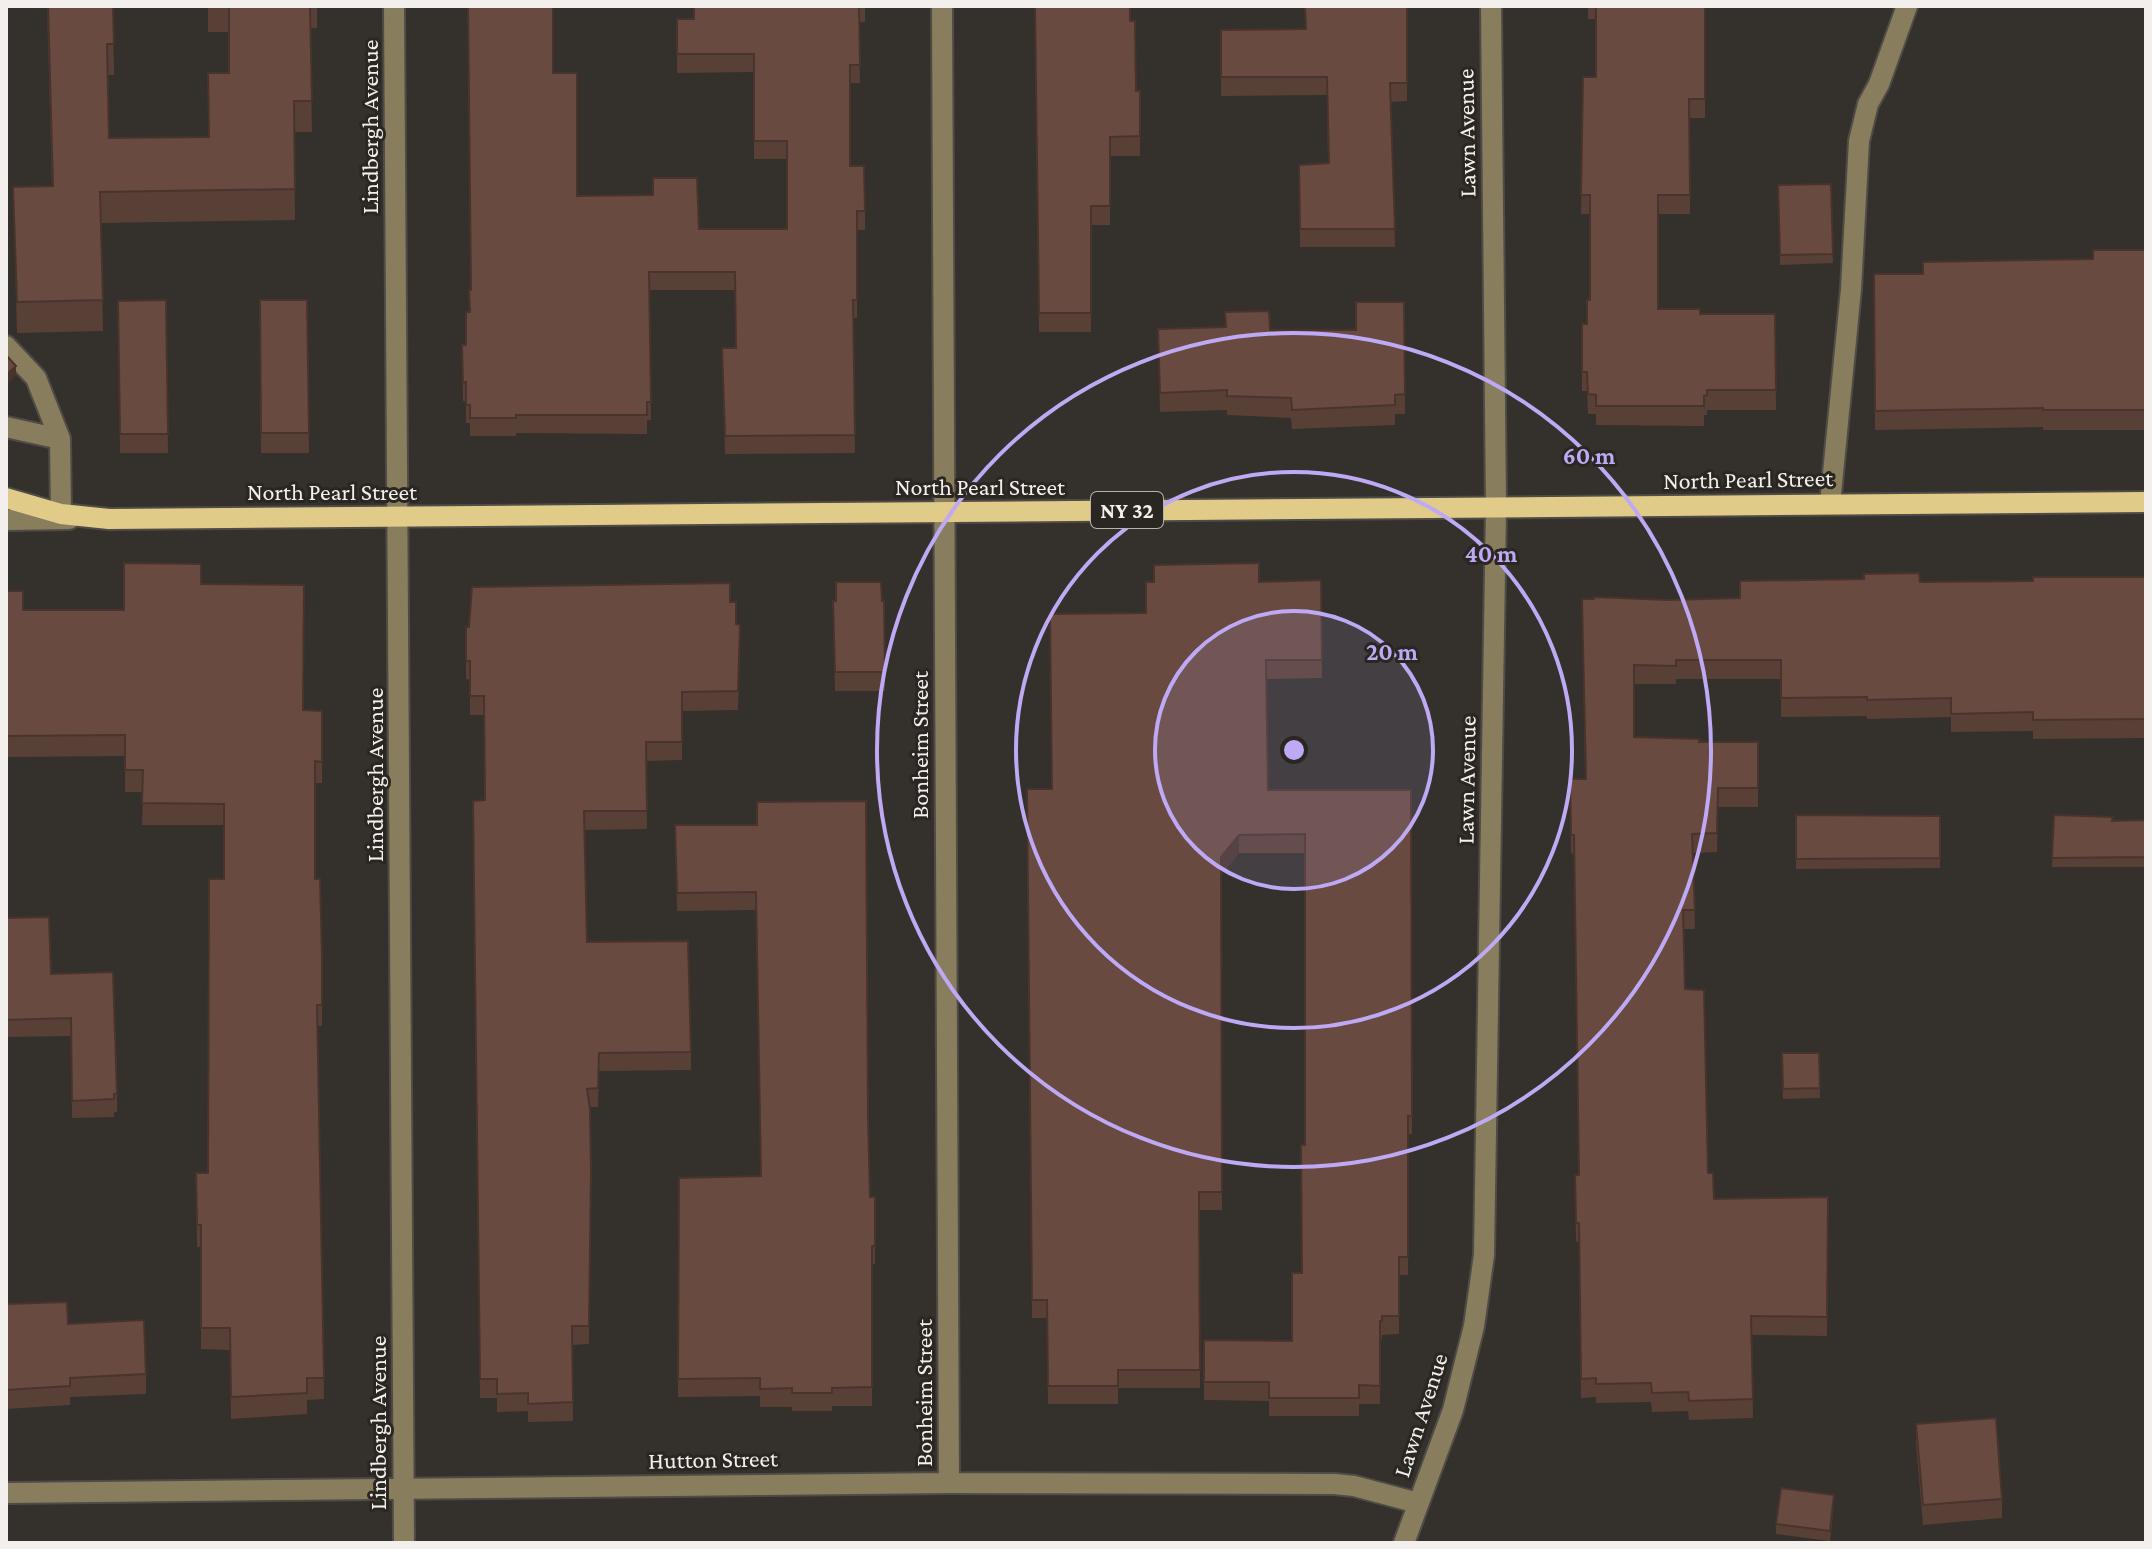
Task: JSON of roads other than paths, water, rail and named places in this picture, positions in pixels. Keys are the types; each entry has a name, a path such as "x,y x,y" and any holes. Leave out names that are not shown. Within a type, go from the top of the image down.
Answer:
{"main road":[{"name":"NY 32","path":"6,498 61,514 109,519"},
{"name":"North Pearl Street","path":"109,519 2146,502"}],"street":[{"name":"Lindbergh Avenue","path":"394,6 404,1543"},
{"name":"Bonheim Street","path":"942,6 949,1483"},
{"name":"Lawn Avenue","path":"1404,1543 1453,1410 1474,1326 1484,1255 1496,507 1491,6"},
{"path":"1830,504 1851,289 1859,141 1868,104 1879,84 1907,6"},
{"path":"6,346 36,378 60,439 61,514"},
{"path":"6,427 60,439"},
{"name":"North Pearl Street","path":"6,520 109,519"},
{"name":"Hutton Street","path":"6,1493 949,1483 1344,1484 1418,1503"}]}
